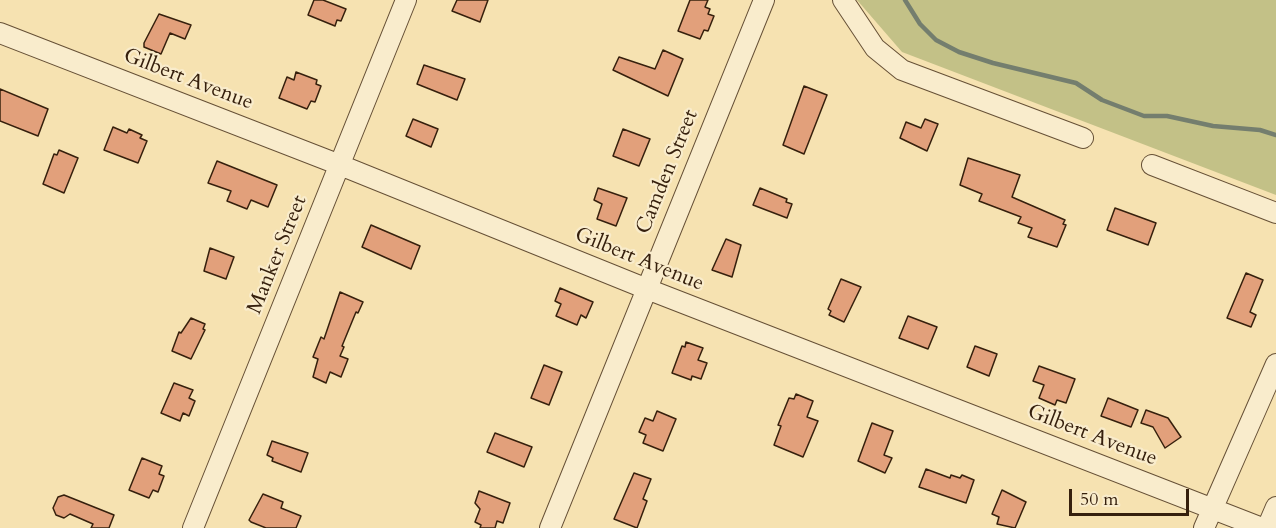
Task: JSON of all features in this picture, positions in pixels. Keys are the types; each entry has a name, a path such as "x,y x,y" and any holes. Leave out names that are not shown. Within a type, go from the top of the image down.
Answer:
{"street":[{"name":"Manker Street","path":"193,528 406,0"},
{"name":"Camden Street","path":"550,528 764,0"},
{"path":"843,0 875,48 902,70 1083,138"},
{"name":"Gilbert Avenue","path":"0,33 340,165 647,289 1262,528"},
{"path":"1152,165 1276,213"},
{"path":"1204,528 1276,363"},
{"path":"1267,528 1276,507"}],"shaded area":[{"path":"857,0 1276,0 1276,195 902,52"}],"building":[{"path":"314,0 323,0 346,9 341,21 337,20 335,26 308,15"},
{"path":"457,0 488,0 480,22 452,11"},
{"path":"690,0 708,0 705,7 710,9 708,14 714,16 708,31 704,30 700,39 678,31"},
{"path":"159,14 191,25 185,39 170,33 161,54 144,47"},
{"path":"663,50 683,59 668,96 613,70 619,57 655,69"},
{"path":"424,65 465,79 457,100 417,84"},
{"path":"296,72 317,80 316,84 321,86 315,102 311,101 307,109 279,98 287,77 294,80"},
{"path":"804,86 827,95 804,154 783,145"},
{"path":"0,89 48,109 38,136 0,121"},
{"path":"413,119 438,129 431,147 406,136"},
{"path":"925,119 938,124 927,151 900,138 906,122 921,128"},
{"path":"113,127 127,133 129,129 142,135 140,138 147,141 138,163 104,150"},
{"path":"623,129 650,139 639,166 613,156"},
{"path":"59,150 78,158 64,193 43,184 54,154 57,155"},
{"path":"968,158 1020,175 1012,197 1065,220 1063,224 1066,225 1057,247 1028,237 1032,228 1018,223 1021,217 979,201 982,194 960,185"},
{"path":"217,161 277,185 268,207 251,200 247,209 227,201 231,191 208,183"},
{"path":"598,188 627,198 616,226 597,219 602,204 594,200"},
{"path":"760,188 787,199 786,202 792,204 787,218 753,205"},
{"path":"1115,208 1156,223 1148,245 1107,230"},
{"path":"371,225 420,246 411,269 362,247"},
{"path":"726,239 741,245 732,277 712,270"},
{"path":"210,248 234,257 226,279 204,271"},
{"path":"1246,273 1263,280 1250,312 1256,315 1251,327 1227,318"},
{"path":"841,279 861,287 844,322 829,315 831,311 828,309"},
{"path":"560,288 593,302 586,318 581,315 577,325 556,316 561,304 555,301"},
{"path":"340,292 363,302 358,313 356,312 342,346 344,347 340,356 348,359 341,377 330,372 326,383 313,377 318,359 313,357 321,337 324,339"},
{"path":"908,316 937,327 928,349 899,338"},
{"path":"191,318 205,324 203,329 205,330 191,359 172,351 179,332 181,333"},
{"path":"686,342 703,348 698,360 707,363 701,379 692,376 691,380 672,373 682,346 685,347"},
{"path":"975,346 997,354 989,376 967,367"},
{"path":"544,365 562,372 549,405 531,398"},
{"path":"1039,366 1075,379 1066,403 1057,400 1055,405 1039,398 1044,385 1033,381"},
{"path":"174,383 193,390 189,398 195,401 189,416 183,413 180,421 161,413"},
{"path":"796,394 813,401 807,417 818,421 803,457 774,445 781,426 778,425 789,398 794,399"},
{"path":"1108,398 1138,410 1131,427 1101,416"},
{"path":"1146,410 1168,418 1181,437 1165,448 1153,427 1141,423"},
{"path":"657,411 676,419 663,451 643,443 646,435 639,432 645,418 653,421"},
{"path":"872,423 893,431 884,455 892,458 885,473 858,461"},
{"path":"495,433 532,447 524,467 487,452"},
{"path":"272,441 308,453 301,472 272,461 273,458 267,455"},
{"path":"142,458 162,466 159,474 164,476 158,492 153,490 149,498 129,490"},
{"path":"926,469 950,478 951,475 960,478 962,475 974,480 966,503 919,487"},
{"path":"634,473 651,479 643,499 647,501 637,528 614,519"},
{"path":"1002,490 1026,502 1015,528 997,524 999,517 992,514"},
{"path":"479,491 510,503 503,523 497,521 495,528 480,528 481,525 475,522 480,509 475,503"},
{"path":"263,494 283,502 281,508 301,516 296,528 266,528 249,520"},
{"path":"64,495 114,515 109,528 91,528 93,524 70,514 64,518 56,515 53,508 58,497"}],"waterway":[{"path":"905,0 920,24 936,40 959,52 993,63 1076,83 1102,100 1144,116 1167,116 1213,126 1260,130 1276,135"}]}
